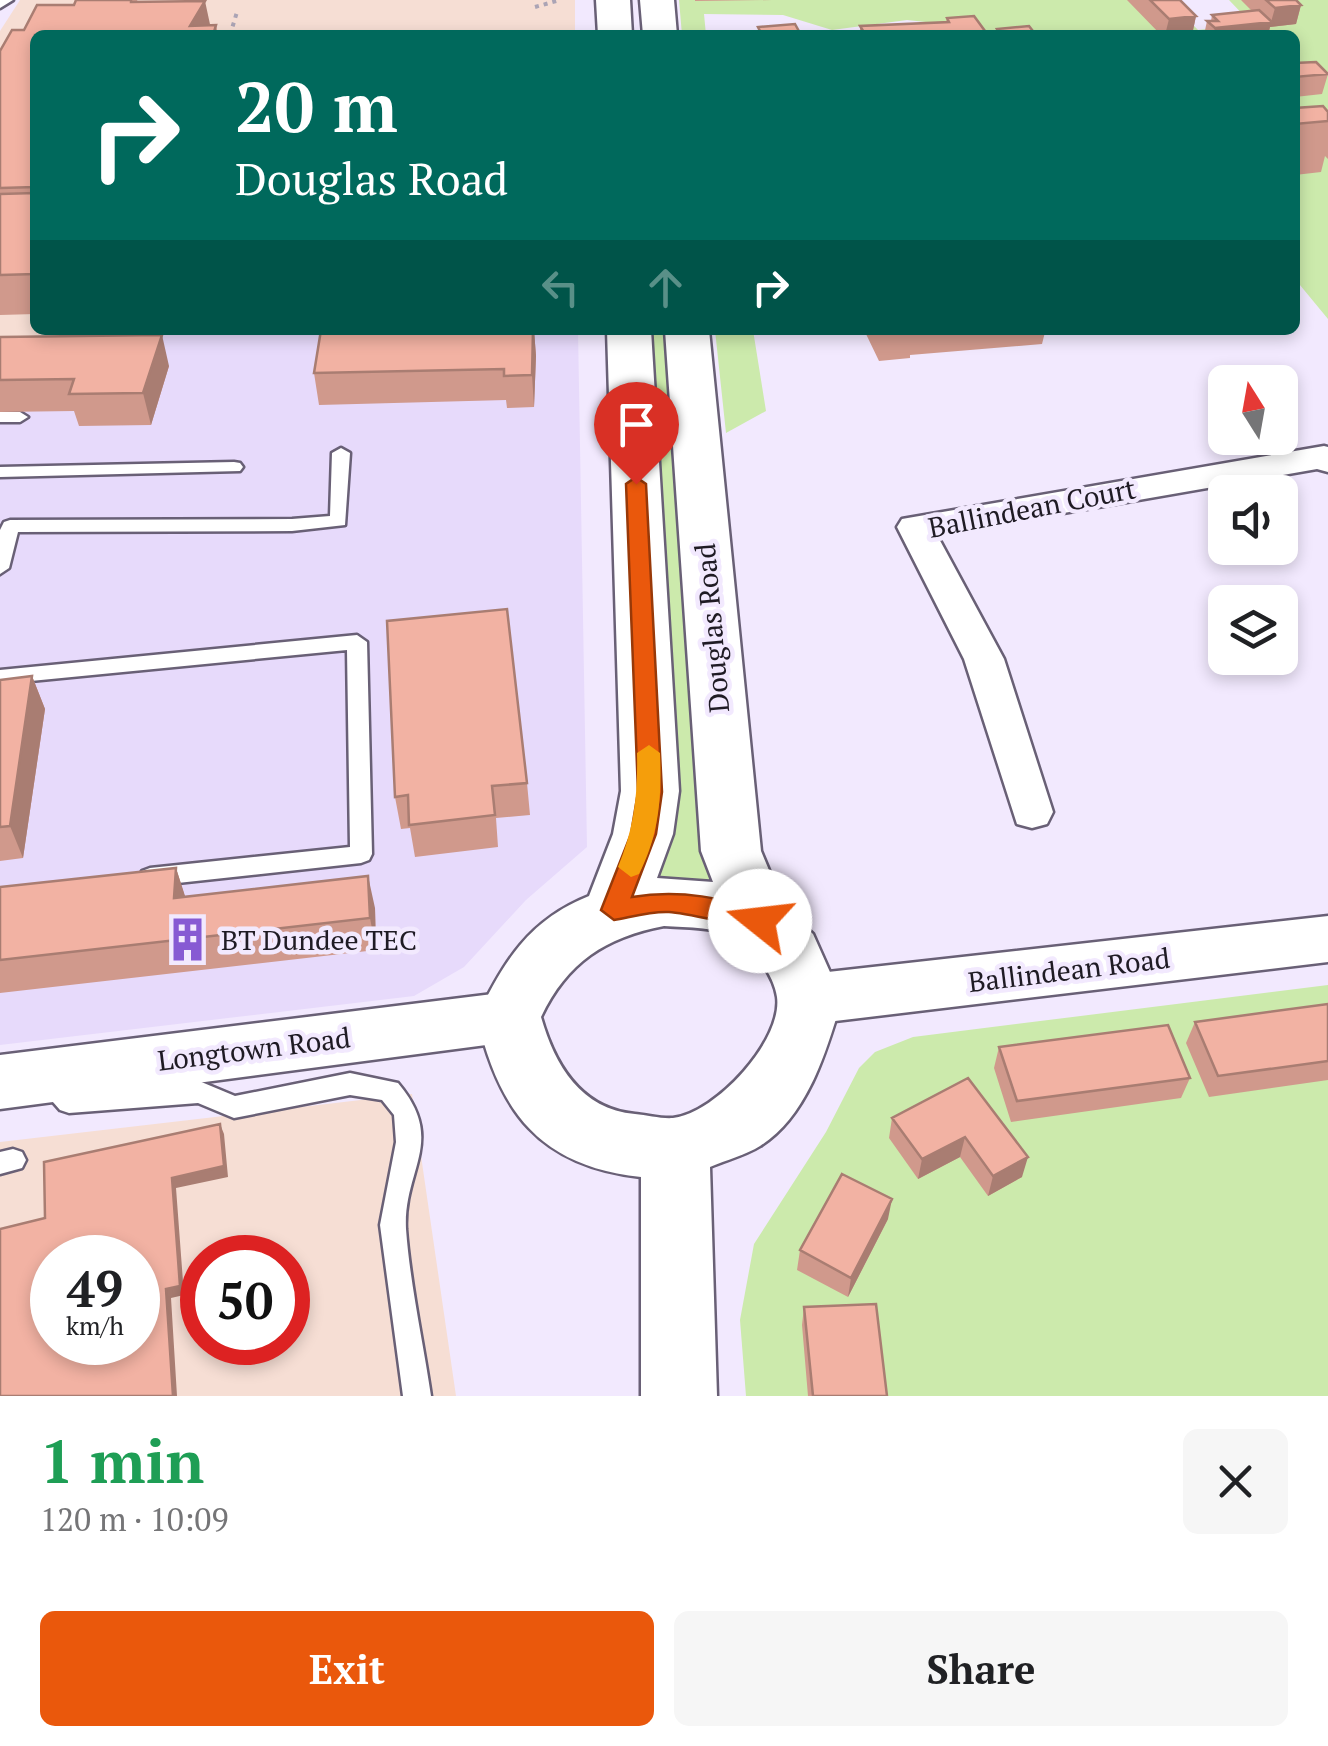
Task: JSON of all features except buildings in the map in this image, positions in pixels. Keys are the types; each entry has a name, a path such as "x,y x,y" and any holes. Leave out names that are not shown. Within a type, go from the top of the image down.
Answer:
{"main road":[{"path":"613,0 615,30"},
{"path":"657,0 660,30"},
{"path":"614,910 644,834 650,792 629,335"},
{"name":"Douglas Road","path":"686,335 731,851 760,921"},
{"path":"664,902 718,907 760,921 791,952 810,1000 792,1057 758,1105 722,1132 675,1149 615,1143 567,1124 522,1068 509,1017 546,950 584,923 614,910 664,902"},
{"path":"675,1149 679,1396"}],"street":[{"name":"Ballindean Court","path":"1032,812 984,660 915,527 1324,457 1328,461"},
{"name":"Ballindean Road","path":"810,1000 1328,939"},
{"name":"Longtown Road","path":"20,1079 509,1017"}],"lane":[{"path":"0,417 20,417"},
{"path":"0,568 10,526 292,525 339,520 341,453"},
{"path":"0,472 234,467"},
{"path":"0,676 357,642 361,854 133,879"},
{"path":"20,1079 69,1102 199,1092 234,1107 350,1084 389,1091 406,1111 410,1142 393,1225 417,1396"}],"path":[{"path":"535,6 560,0"},
{"path":"232,30 237,12"}],"shaded area":[{"path":"20,0 575,0 575,30 30,30 30,335 169,335 0,341 0,31"},
{"path":"169,335 578,335 587,847 526,900 464,967 414,996 0,1045 0,341"},
{"path":"412,1094 456,1396 0,1396 0,1142"}],"green space":[{"path":"679,0 1169,0 1198,30 983,30 907,20 832,30 783,15 704,14 706,30 682,30"},
{"path":"1229,0 1328,0 1328,123 1300,119 1300,30 1198,30 1252,24"},
{"path":"1328,145 1328,319 1300,285 1300,148"},
{"path":"647,335 667,335 718,885 649,875"},
{"path":"716,335 754,335 766,411 726,433"},
{"path":"1328,985 1328,1396 746,1396 740,1320 754,1244 826,1132 859,1068 875,1052 913,1037"}],"slow traffic":[{"path":"631,867 644,834 650,792 649,753"}],"place":[{"name":"BT Dundee TEC","path":"188,940"}],"route":[{"path":"636,484 650,792 644,834 614,910 664,902 718,907 760,921"}]}
